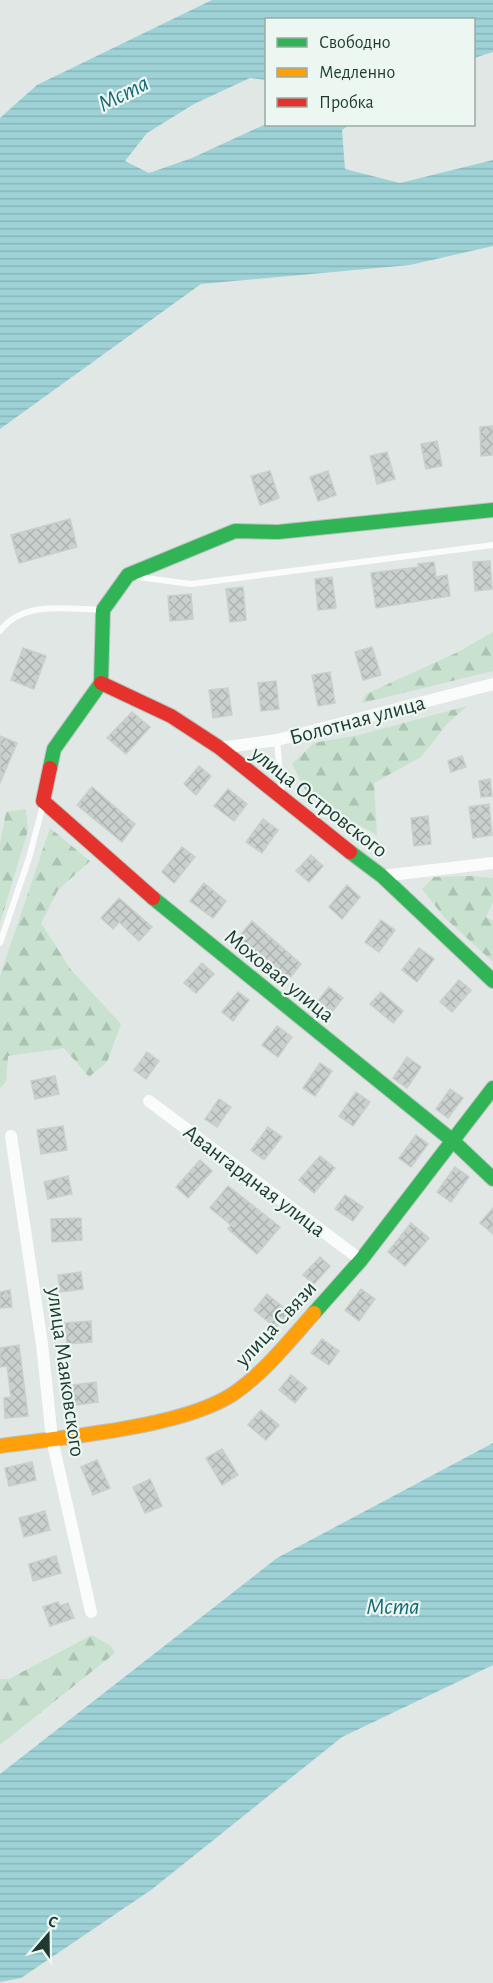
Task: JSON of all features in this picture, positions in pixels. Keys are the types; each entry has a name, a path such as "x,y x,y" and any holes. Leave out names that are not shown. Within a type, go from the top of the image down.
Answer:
{"street":[{"path":"44,801 54,749 101,683 103,610 128,575 235,531 278,532 486,511 493,499"},
{"name":"улица Островского","path":"101,683 171,716 220,748 282,800 382,876 493,981"},
{"name":"Болотная улица","path":"220,748 277,740 493,684"},
{"name":"Моховая улица","path":"44,801 179,921 453,1141 493,1179"},
{"path":"382,876 493,863"},
{"name":"улица Связи","path":"0,1446 129,1427 218,1404 250,1381 272,1360 361,1260 493,1089"},
{"name":"Авангардная улица","path":"150,1101 361,1260"},
{"name":"улица Маяковского","path":"11,1136 42,1344 52,1439 91,1612"}],"lane":[{"path":"128,575 191,584 493,545"},
{"path":"0,631 8,621 40,608 103,610"},
{"path":"277,740 282,800"},
{"path":"0,943 29,858 44,801"}],"green space":[{"path":"493,632 493,671 362,703 366,694 456,653"},
{"path":"467,706 447,724 421,757 374,783 377,835 327,808 305,789 292,764 314,743 359,735"},
{"path":"26,809 28,830 0,923 0,844 6,812"},
{"path":"50,828 90,861 58,890 41,923 71,970 121,1024 107,1062 89,1077 64,1048 8,1056 6,1082 0,1088 0,976"},
{"path":"434,877 493,878 493,902 486,917 493,921 493,962 444,917 422,889"},
{"path":"92,1635 111,1646 115,1653 0,1745 0,1679 9,1679"}],"water":[{"name":"Мста","path":"212,0 493,0 493,52 475,58 475,18 265,18 265,80 250,78 194,104 147,133 125,161 149,173 192,158 265,124 348,126 342,130 345,169 400,183 493,160 493,246 410,265 201,284 0,429 0,118 37,85"},
{"name":"Мста","path":"493,1443 493,1665 342,1737 151,1890 21,1978 0,1982 0,1774 277,1558"}],"building":[{"path":"493,426 493,455 481,456 480,427"},
{"path":"437,441 442,466 426,469 421,444"},
{"path":"387,452 395,479 377,484 370,456"},
{"path":"270,471 279,498 260,505 251,476"},
{"path":"328,471 336,495 318,501 310,477"},
{"path":"70,519 77,547 19,563 11,535"},
{"path":"490,561 492,589 475,591 473,562"},
{"path":"434,562 436,577 447,575 450,596 376,608 371,573 419,567 418,564"},
{"path":"332,577 336,608 318,610 315,579"},
{"path":"243,587 246,620 230,622 226,589"},
{"path":"191,594 193,619 170,621 168,596"},
{"path":"372,647 381,675 363,680 355,652"},
{"path":"23,648 46,656 34,689 11,680"},
{"path":"330,672 335,703 318,706 312,675"},
{"path":"276,681 279,709 261,711 258,683"},
{"path":"228,688 232,715 213,718 209,690"},
{"path":"132,712 150,727 126,754 107,738"},
{"path":"0,736 17,743 0,783"},
{"path":"462,756 466,767 451,772 448,761"},
{"path":"199,766 211,776 196,795 184,784"},
{"path":"490,779 492,796 481,797 479,781"},
{"path":"92,787 135,824 122,842 77,805"},
{"path":"228,789 247,804 234,821 214,806"},
{"path":"489,804 492,835 473,838 469,807"},
{"path":"428,816 431,844 414,846 411,818"},
{"path":"263,819 278,830 262,853 246,842"},
{"path":"182,847 195,857 174,883 162,872"},
{"path":"311,855 323,866 309,882 296,871"},
{"path":"204,883 226,901 213,918 190,901"},
{"path":"347,885 360,897 342,919 329,907"},
{"path":"119,898 152,927 139,941 119,922 113,929 101,918"},
{"path":"381,920 395,930 379,952 365,942"},
{"path":"252,921 301,964 288,980 270,965 272,964 238,938"},
{"path":"419,948 434,959 417,982 402,970"},
{"path":"202,963 214,974 196,993 184,983"},
{"path":"459,980 471,990 452,1012 440,1002"},
{"path":"329,987 343,998 332,1012 318,1001"},
{"path":"238,992 249,1000 233,1021 222,1012"},
{"path":"381,992 403,1011 393,1023 370,1004"},
{"path":"277,1026 292,1037 278,1057 262,1045"},
{"path":"147,1052 159,1061 146,1079 134,1070"},
{"path":"407,1057 421,1067 407,1088 393,1078"},
{"path":"320,1063 332,1071 315,1096 303,1088"},
{"path":"55,1076 59,1094 35,1099 31,1081"},
{"path":"450,1089 463,1098 448,1118 436,1109"},
{"path":"356,1092 370,1102 353,1126 339,1116"},
{"path":"219,1099 231,1107 217,1127 205,1119"},
{"path":"63,1126 67,1150 41,1154 37,1130"},
{"path":"268,1127 282,1137 264,1160 251,1150"},
{"path":"416,1135 428,1144 411,1167 399,1158"},
{"path":"320,1156 335,1168 314,1193 299,1180"},
{"path":"200,1160 212,1171 188,1198 176,1187"},
{"path":"455,1167 469,1177 451,1202 437,1192"},
{"path":"68,1176 72,1194 48,1199 44,1182"},
{"path":"228,1186 280,1227 257,1254 228,1229 231,1225 210,1208"},
{"path":"345,1195 363,1207 353,1221 335,1209"},
{"path":"493,1208 493,1234 480,1223"},
{"path":"81,1218 82,1240 52,1242 51,1219"},
{"path":"411,1223 429,1238 405,1266 388,1252"},
{"path":"320,1257 330,1266 314,1284 303,1275"},
{"path":"81,1272 83,1289 60,1292 58,1275"},
{"path":"361,1289 375,1299 359,1321 345,1310"},
{"path":"10,1290 12,1307 0,1308 0,1292"},
{"path":"267,1294 289,1312 276,1328 254,1310"},
{"path":"91,1321 92,1342 67,1344 65,1323"},
{"path":"322,1339 339,1351 329,1365 311,1353"},
{"path":"19,1345 28,1416 5,1418 4,1398 11,1397 7,1366 0,1367 0,1348"},
{"path":"291,1375 307,1388 295,1403 279,1390"},
{"path":"96,1382 98,1402 69,1406 66,1386"},
{"path":"261,1410 279,1425 266,1440 248,1425"},
{"path":"222,1449 238,1475 222,1485 206,1458"},
{"path":"97,1460 110,1488 93,1495 81,1467"},
{"path":"32,1462 36,1480 9,1486 5,1468"},
{"path":"150,1479 162,1506 145,1513 133,1487"},
{"path":"45,1511 50,1530 24,1537 19,1518"},
{"path":"56,1556 61,1573 33,1581 29,1564"},
{"path":"58,1602 60,1606 68,1603 74,1618 50,1626 43,1607"}],"traffic: fast":[{"path":"50,768 54,749 101,683 103,610 128,575 235,531 278,532 493,510"},
{"path":"350,852 382,876 493,981"},
{"path":"153,898 453,1141 493,1179"},
{"path":"314,1313 361,1260 493,1088"}],"traffic: slow":[{"path":"0,1446 88,1435 153,1423 211,1406 244,1386 276,1356 314,1313"}],"traffic: jam":[{"path":"101,683 171,716 220,748 350,852"},
{"path":"50,768 43,801 153,898"}]}
